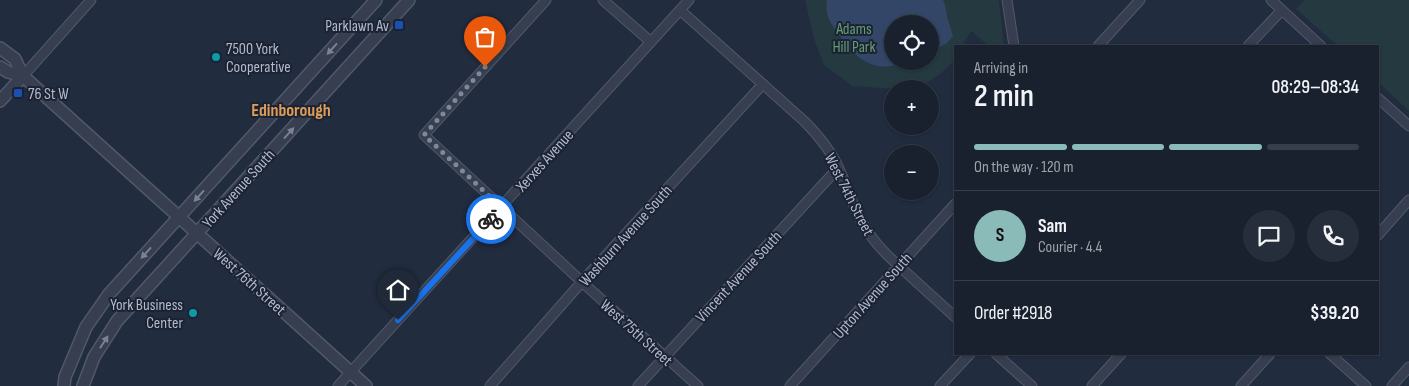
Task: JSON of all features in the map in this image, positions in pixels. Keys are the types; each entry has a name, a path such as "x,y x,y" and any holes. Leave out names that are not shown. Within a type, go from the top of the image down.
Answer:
{"street":[{"path":"0,101 91,0"},
{"name":"York Avenue South","path":"64,386 65,377 86,328 110,294 376,0"},
{"name":"York Avenue South","path":"84,386 94,357 117,322 409,0"},
{"name":"West 75th Street","path":"546,0 424,135 582,282 698,386"},
{"path":"603,0 650,42"},
{"name":"Xerxes Avenue","path":"338,386 689,0"},
{"path":"1007,0 1014,45"},
{"path":"1099,45 1140,0"},
{"path":"1270,0 1320,45"},
{"name":"West 74th Street","path":"680,10 804,121 818,136 830,152 862,224 879,246 954,316"},
{"path":"1249,45 1282,10"},
{"name":"West 76th Street","path":"0,48 15,59 23,76 366,386"},
{"name":"West 76th Street","path":"0,67 8,72 23,76"},
{"name":"Washburn Avenue South","path":"490,386 762,84"},
{"path":"1379,99 1409,126"},
{"name":"Vincent Avenue South","path":"638,386 838,168"},
{"path":"1379,234 1409,200"},
{"name":"Upton Avenue South","path":"790,386 954,205"},
{"path":"940,386 969,355"},
{"path":"997,355 1032,386"},
{"path":"1092,386 1120,355"},
{"path":"1241,386 1269,355"},
{"path":"1331,355 1366,386"},
{"path":"1392,386 1409,367"}],"green space":[{"name":"Adams Hill Park","path":"805,0 999,0 1004,45 988,45 971,31 963,45 954,45 954,61 931,80 884,80 884,88 852,86 824,65 814,39"},
{"path":"1304,0 1409,0 1409,111 1379,83 1379,45 1337,45 1296,9"}],"water":[{"path":"827,0 943,0 953,36 947,43 939,47 939,15 884,15 884,67 876,66 859,57 844,42 828,17"}],"way so far":[{"path":"485,67 424,135 501,207 491,219"}],"place":[{"name":"Parklawn Av","path":"399,25"},
{"name":"7500 York Cooperative","path":"216,57"},
{"name":"76 St W","path":"18,93"},
{"name":"York Business Center","path":"193,313"}],"district":[{"name":"Edinborough","path":"291,110"}],"route":[{"path":"398,320 491,219"}]}
